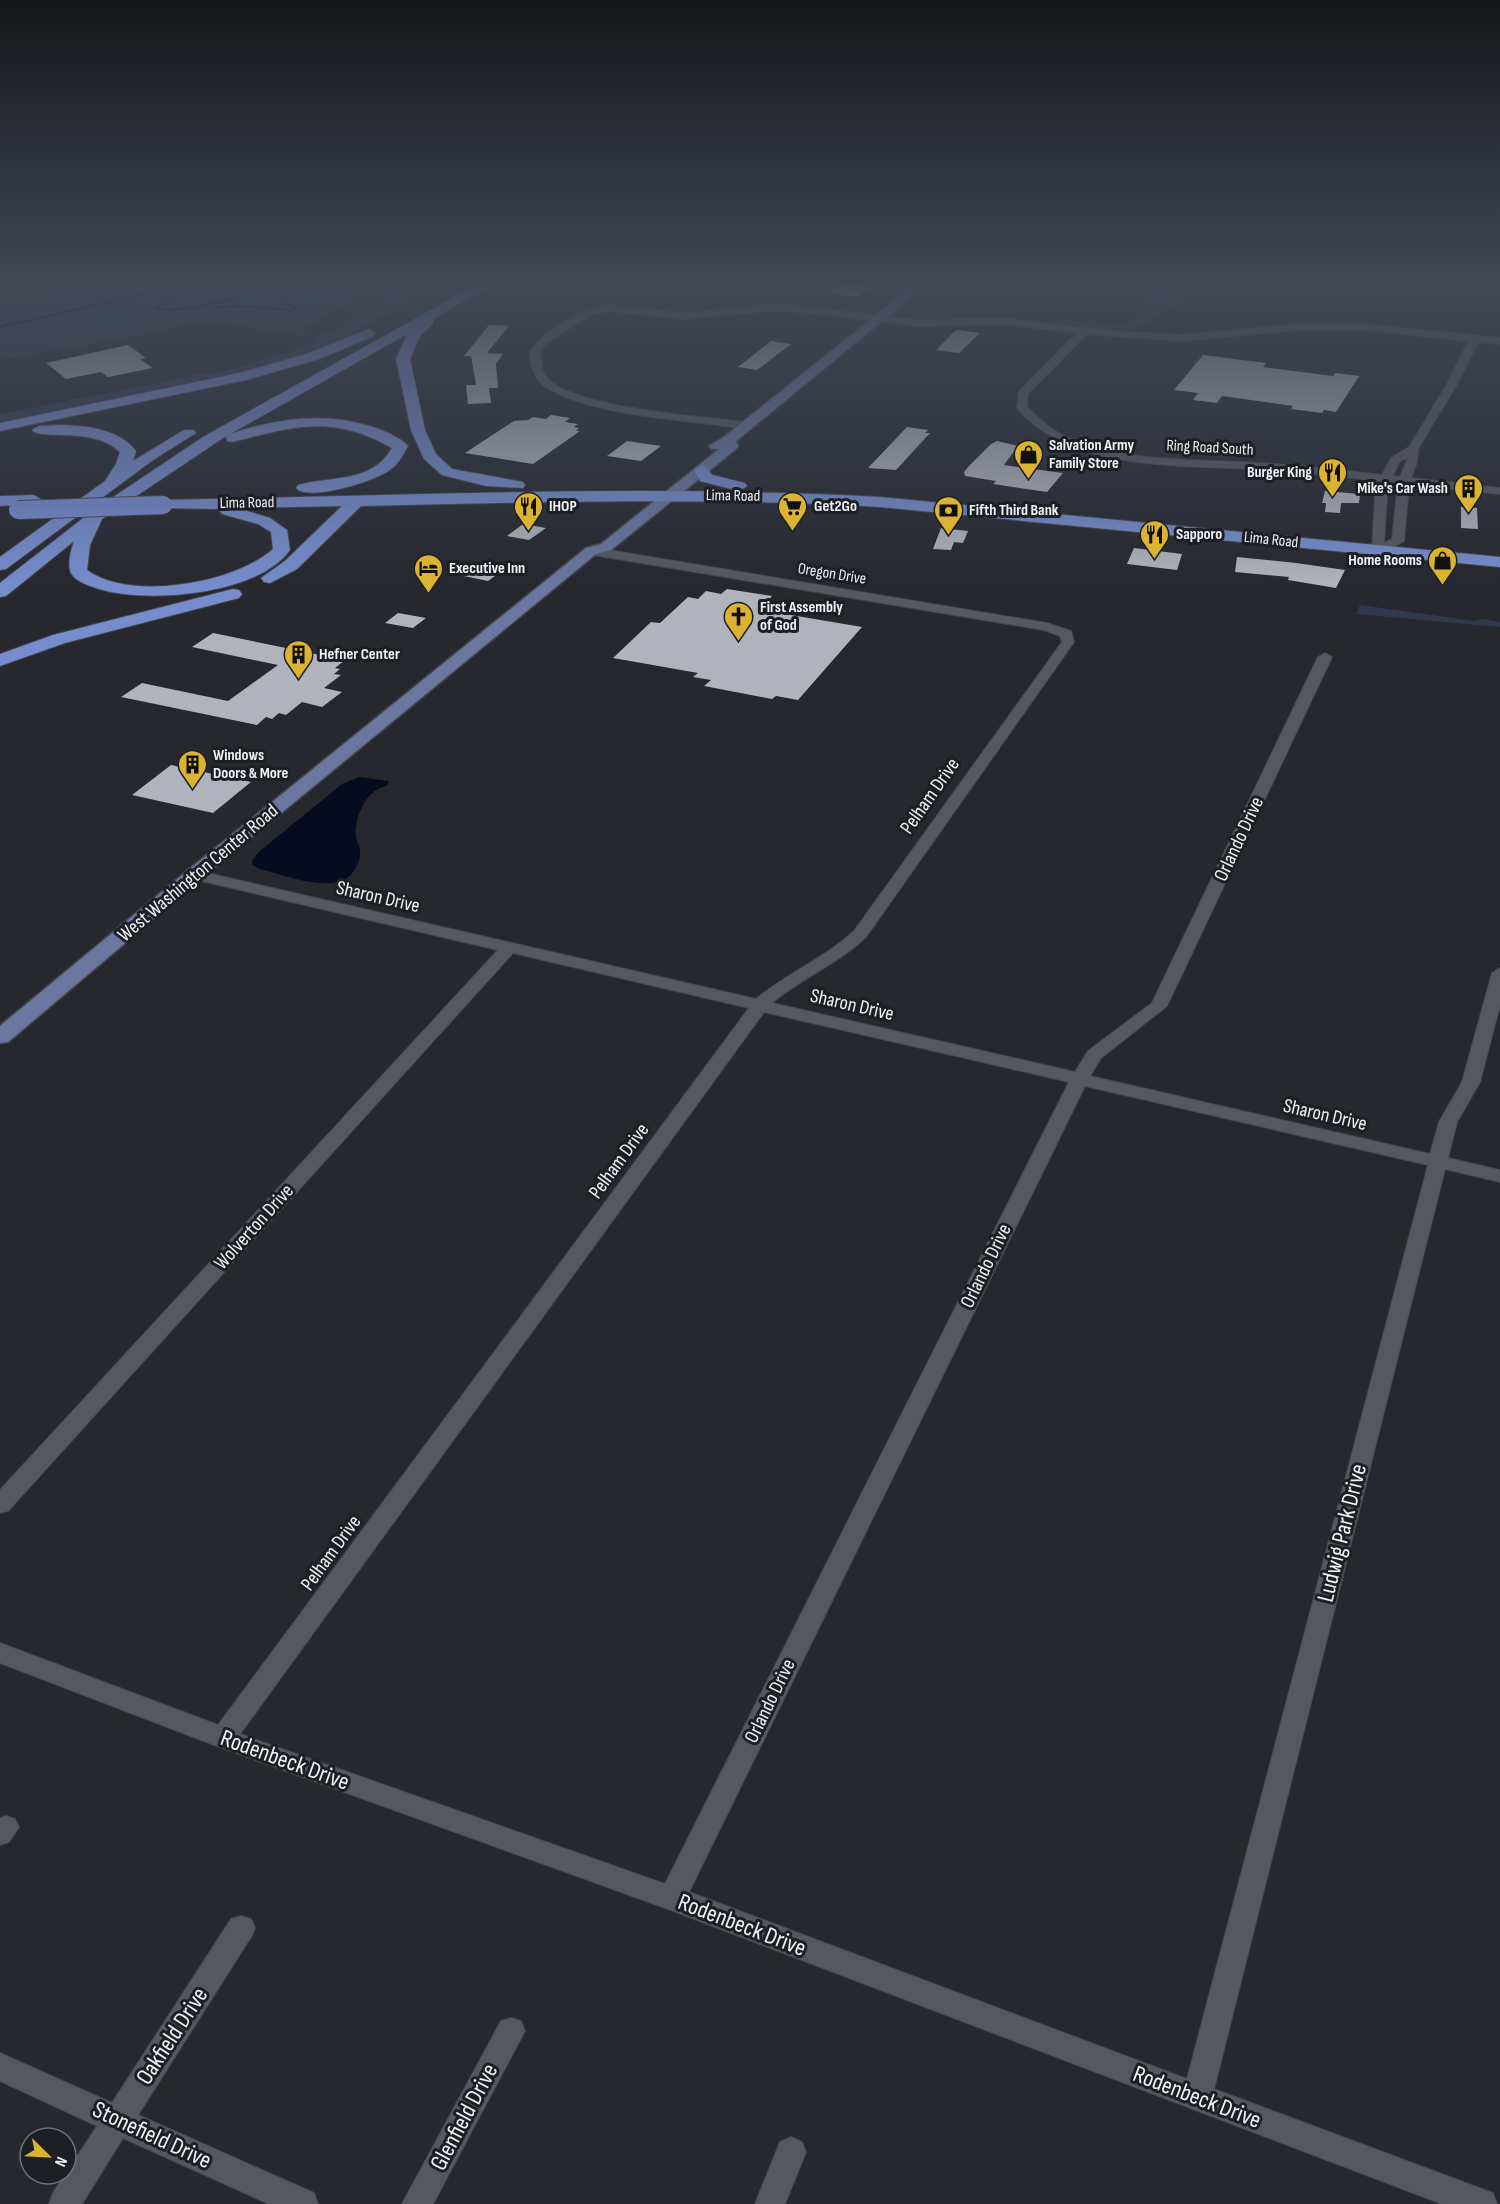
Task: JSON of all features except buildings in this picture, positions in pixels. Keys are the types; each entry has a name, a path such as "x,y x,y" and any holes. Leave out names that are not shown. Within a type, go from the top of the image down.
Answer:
{"highway":[{"path":"0,427 209,383"},
{"path":"0,592 97,515 176,461 234,424 308,383"},
{"path":"408,383 418,430 429,456 447,472 486,481 538,488"},
{"path":"176,461 249,432 280,424 310,422 364,428 382,434 400,446 396,458 382,470 352,481 323,487 240,493"},
{"path":"0,563 148,457 202,424"},
{"path":"0,435 63,430 86,432 114,439 128,451 127,457 110,484"},
{"path":"702,470 706,478 740,486"},
{"name":"Lima Road","path":"0,500 26,503 357,501 577,496 740,486 908,494 1377,545 1500,562"},
{"name":"Lima Road","path":"171,501 240,493 538,488 668,491 880,502 1377,545 1398,541 1500,550"},
{"path":"577,496 627,503 630,507 627,515"},
{"path":"97,515 83,537 77,558 79,573 96,583 127,589 167,590 203,586 237,578 266,565 282,550 279,530 264,521 239,513 171,501"},
{"path":"0,660 59,639 203,604 250,588 291,565 357,501"},
{"name":"Lima Road","path":"0,511 26,503"}],"main road":[{"name":"West Washington Center Road","path":"0,1037 194,875 591,551 606,547 718,444 729,440 799,383"},
{"name":"West Washington Center Road","path":"591,551 590,544 627,515 702,470 731,446 729,440"}],"street":[{"path":"547,383 569,395 592,402 745,427"},
{"name":"Ring Road South","path":"1033,383 1023,393 1022,408 1041,427 1062,438 1140,459 1285,467 1385,480 1500,491"},
{"path":"1377,545 1381,496 1385,480 1395,460 1413,449 1453,383"},
{"path":"1398,541 1404,482 1414,459 1413,449"},
{"name":"Oregon Drive","path":"591,551 1047,627 1066,634"},
{"name":"Pelham Drive","path":"224,1738 760,1005 782,986 842,951 860,934 1068,642 1066,634"},
{"name":"Orlando Drive","path":"672,1898 1080,1078 1094,1055 1159,1006 1325,657"},
{"name":"Sharon Drive","path":"194,875 1500,1176"},
{"name":"Wolverton Drive","path":"0,1505 508,949"},
{"name":"Ludwig Park Drive","path":"1197,2098 1437,1162 1448,1122 1471,1082 1500,973"},
{"name":"Rodenbeck Drive","path":"0,1653 224,1738 672,1898 1482,2204"},
{"name":"Oakfield Drive","path":"64,2204 240,1928"},
{"name":"Glenfield Drive","path":"417,2204 511,2031"},
{"name":"Stonefield Drive","path":"0,2067 303,2204"},
{"path":"770,2204 791,2152"}],"shaded area":[{"path":"158,383 195,383 0,423 0,414 69,401 67,399 79,399"},
{"path":"1360,605 1474,621 1482,619 1500,622 1500,627 1356,614"},
{"path":"359,777 389,781 387,786 380,788 367,798 359,813 356,837 360,847 360,856 351,875 338,882 308,882 252,865 253,859 260,851 342,784"}],"place":[{"name":"Salvation Army Family Store","path":"1028,480"},
{"name":"Burger King","path":"1333,498"},
{"name":"Mike's Car Wash","path":"1469,514"},
{"name":"IHOP","path":"528,532"},
{"name":"Get2Go","path":"793,532"},
{"name":"Fifth Third Bank","path":"948,536"},
{"name":"Sapporo","path":"1155,560"},
{"name":"Home Rooms","path":"1443,586"},
{"name":"Executive Inn","path":"428,594"},
{"name":"First Assembly of God","path":"739,642"},
{"name":"Hefner Center","path":"298,680"},
{"name":"Windows Doors & More","path":"192,790"}]}
